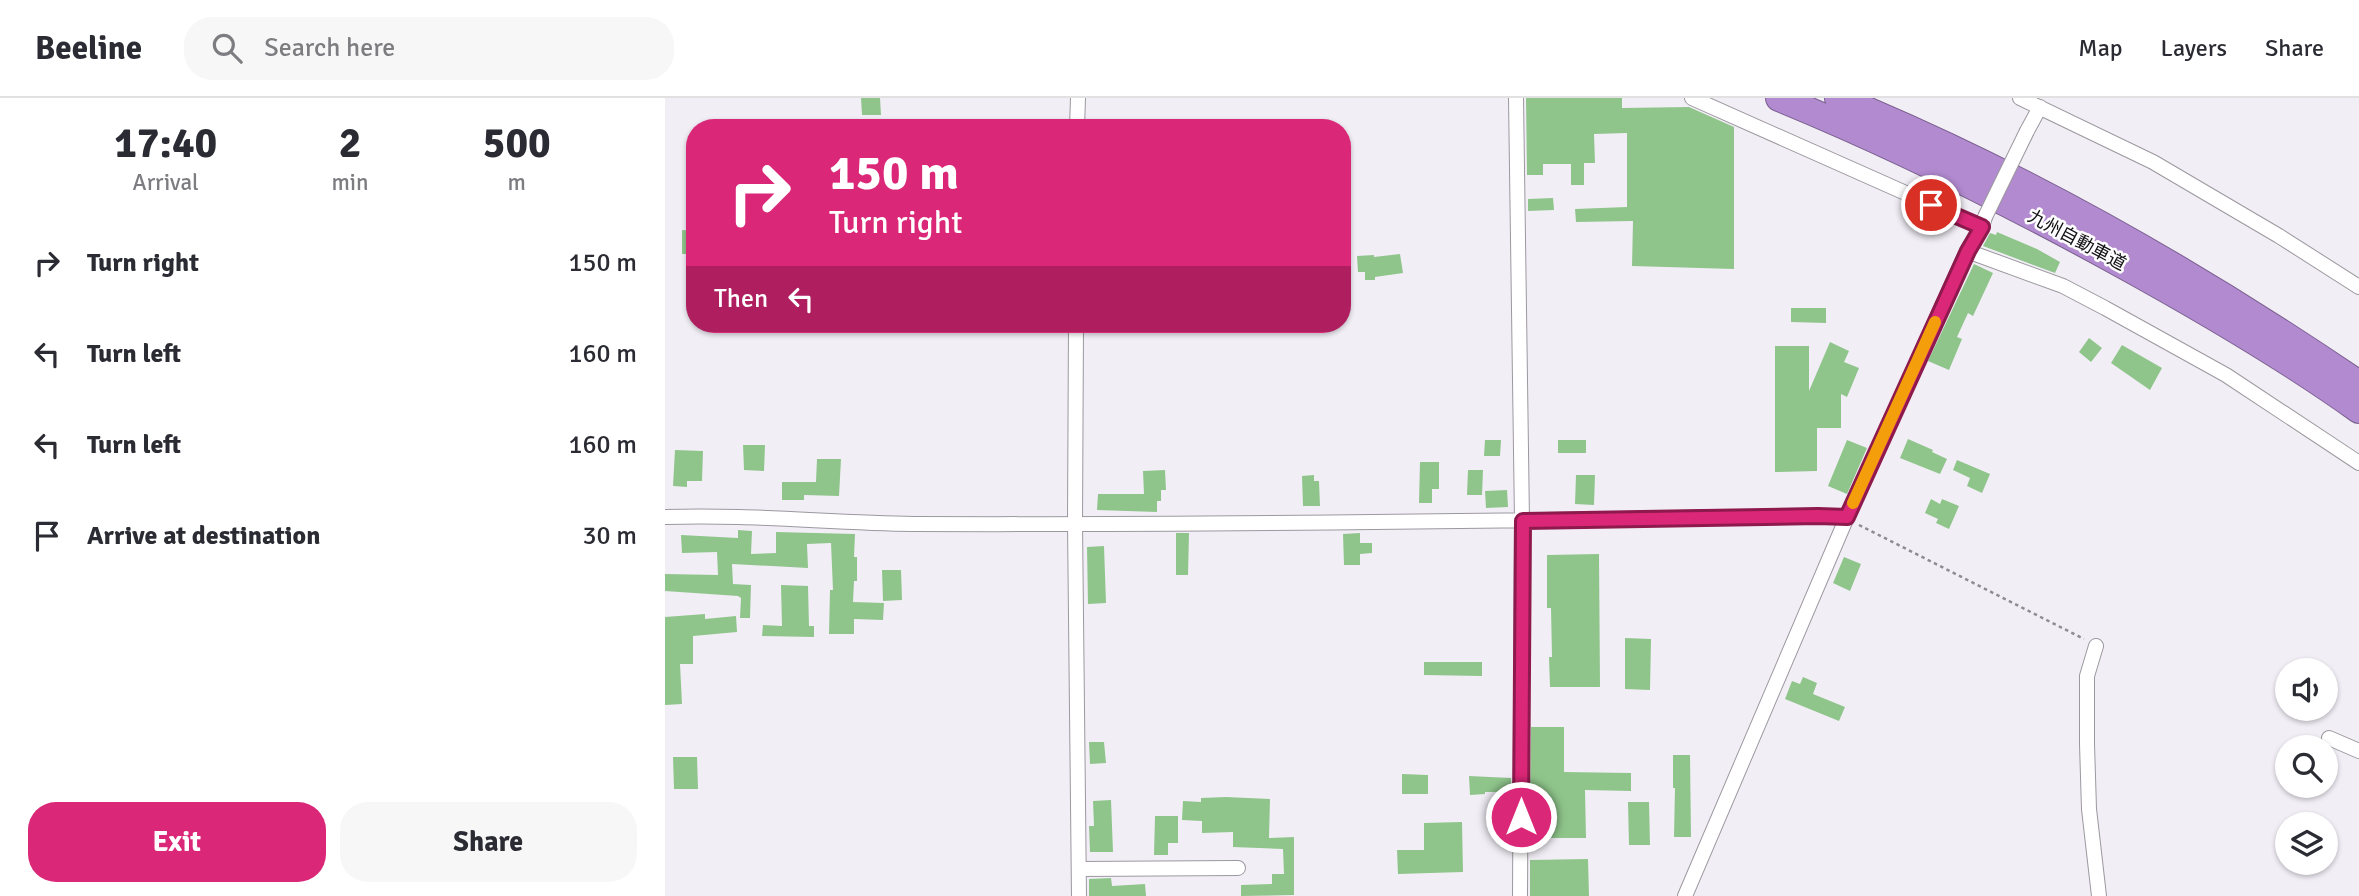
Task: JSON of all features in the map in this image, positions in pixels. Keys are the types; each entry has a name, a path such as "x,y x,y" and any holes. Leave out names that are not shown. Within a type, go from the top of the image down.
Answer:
{"highway":[{"name":"九州自動車道","path":"1779,98 1843,124 1975,186 2066,233 2284,359 2359,410"},
{"name":"九州自動車道","path":"1838,98 1983,164 2075,212 2188,275 2359,384"}],"street":[{"path":"1077,119 1078,98"},
{"path":"1516,98 1523,521 1520,896"},
{"path":"1692,98 1983,222"},
{"path":"2020,98 2153,162 2359,287"},
{"path":"1685,896 1847,517 1968,251 2040,107"},
{"path":"1968,251 2063,286 2105,307 2226,375 2359,463"},
{"path":"1076,333 1079,896"},
{"path":"665,517 708,516 911,524 1847,517"},
{"path":"2096,646 2087,676 2087,744 2089,809 2099,896"},
{"path":"2338,742 2359,751"},
{"path":"1079,869 1238,868"}],"path":[{"path":"1847,517 2096,646"}],"building":[{"path":"861,98 880,98 881,115 862,115"},
{"path":"1526,98 1622,98 1622,108 1689,107 1734,127 1734,269 1632,266 1633,221 1576,222 1575,209 1627,207 1627,133 1594,134 1595,163 1584,163 1584,185 1571,185 1571,164 1543,164 1543,175 1527,175"},
{"path":"1553,198 1554,210 1528,211 1528,199"},
{"path":"682,230 686,230 686,254 682,254"},
{"path":"1997,232 2060,262 2055,273 1983,246 1990,233 1996,235"},
{"path":"1400,254 1403,273 1365,280 1365,272 1358,272 1357,256"},
{"path":"1974,264 1993,273 1973,316 1968,313 1957,337 1962,339 1949,370 1928,361"},
{"path":"1791,308 1826,308 1826,323 1791,322"},
{"path":"2089,338 2102,348 2091,362 2079,352"},
{"path":"1830,342 1849,351 1844,362 1859,368 1847,397 1841,394 1841,428 1817,428 1817,471 1775,472 1775,346 1809,346 1809,391"},
{"path":"2122,345 2162,368 2150,390 2111,363"},
{"path":"1908,439 1947,459 1940,474 1900,458"},
{"path":"1485,440 1501,440 1500,456 1484,456"},
{"path":"1558,440 1586,440 1586,453 1558,453"},
{"path":"1847,440 1867,448 1847,494 1828,486"},
{"path":"743,445 765,445 764,471 744,470"},
{"path":"675,450 703,451 702,481 687,481 687,487 673,486"},
{"path":"817,459 841,459 839,496 804,495 804,500 782,500 782,482 816,482"},
{"path":"1957,460 1990,474 1982,493 1967,486 1970,478 1953,470"},
{"path":"1420,462 1439,462 1439,489 1432,489 1432,503 1419,503"},
{"path":"1165,470 1166,490 1161,490 1157,512 1097,510 1098,494 1144,494 1143,471"},
{"path":"1468,470 1483,470 1482,495 1467,495"},
{"path":"1314,475 1314,481 1319,481 1320,506 1303,506 1302,476"},
{"path":"1576,475 1595,475 1594,505 1575,504"},
{"path":"1507,490 1508,507 1486,508 1485,491"},
{"path":"1931,499 1940,504 1942,499 1959,506 1949,529 1936,523 1938,519 1925,513"},
{"path":"738,530 752,531 751,554 776,553 776,532 855,534 857,581 854,581 853,602 884,603 883,620 854,619 854,634 829,634 830,590 833,590 831,543 807,544 808,568 732,564 733,584 751,585 750,618 740,618 741,598 738,596 665,591 665,574 718,575 717,552 682,553 681,535 738,538"},
{"path":"1176,533 1189,533 1188,575 1176,575"},
{"path":"1360,533 1360,543 1372,543 1372,553 1360,554 1360,565 1344,565 1343,534"},
{"path":"1104,546 1106,603 1088,604 1087,547"},
{"path":"1599,554 1600,687 1550,687 1551,608 1547,608 1547,555"},
{"path":"1844,557 1861,564 1850,591 1833,583"},
{"path":"882,570 901,570 902,600 883,601"},
{"path":"781,585 808,586 809,626 814,626 814,637 762,636 763,625 782,626"},
{"path":"705,614 705,619 736,616 737,632 693,636 693,664 680,664 682,704 665,705 665,617"},
{"path":"1625,638 1651,639 1650,690 1625,689"},
{"path":"1424,662 1482,662 1482,676 1424,675"},
{"path":"1803,677 1817,683 1813,694 1845,707 1839,721 1785,699 1792,681 1800,684"},
{"path":"1531,727 1564,727 1564,772 1631,773 1631,791 1585,790 1586,838 1546,838 1546,791 1530,791"},
{"path":"1089,742 1104,742 1106,763 1090,764"},
{"path":"1673,755 1690,755 1691,837 1674,837"},
{"path":"673,757 697,757 698,789 674,789"},
{"path":"1402,774 1428,775 1428,794 1402,794"},
{"path":"1469,776 1511,778 1511,792 1470,795"},
{"path":"1201,798 1270,799 1269,838 1294,837 1294,895 1241,896 1241,885 1272,884 1272,874 1284,874 1283,849 1233,847 1233,832 1202,833 1202,821 1182,820 1183,801 1201,802"},
{"path":"1111,800 1113,852 1090,852 1089,826 1094,826 1093,801"},
{"path":"1628,802 1649,802 1650,845 1629,845"},
{"path":"1155,816 1178,816 1178,843 1168,843 1168,855 1154,855"},
{"path":"1462,822 1463,872 1398,874 1397,850 1424,850 1424,823"},
{"path":"1588,859 1589,896 1530,896 1530,860"},
{"path":"1111,878 1112,886 1145,884 1146,896 1089,896 1089,879"}],"slow traffic":[{"path":"1853,503 1935,322"}],"route":[{"path":"1521,817 1523,521 1847,517 1968,251 1982,227 1931,205"}]}
